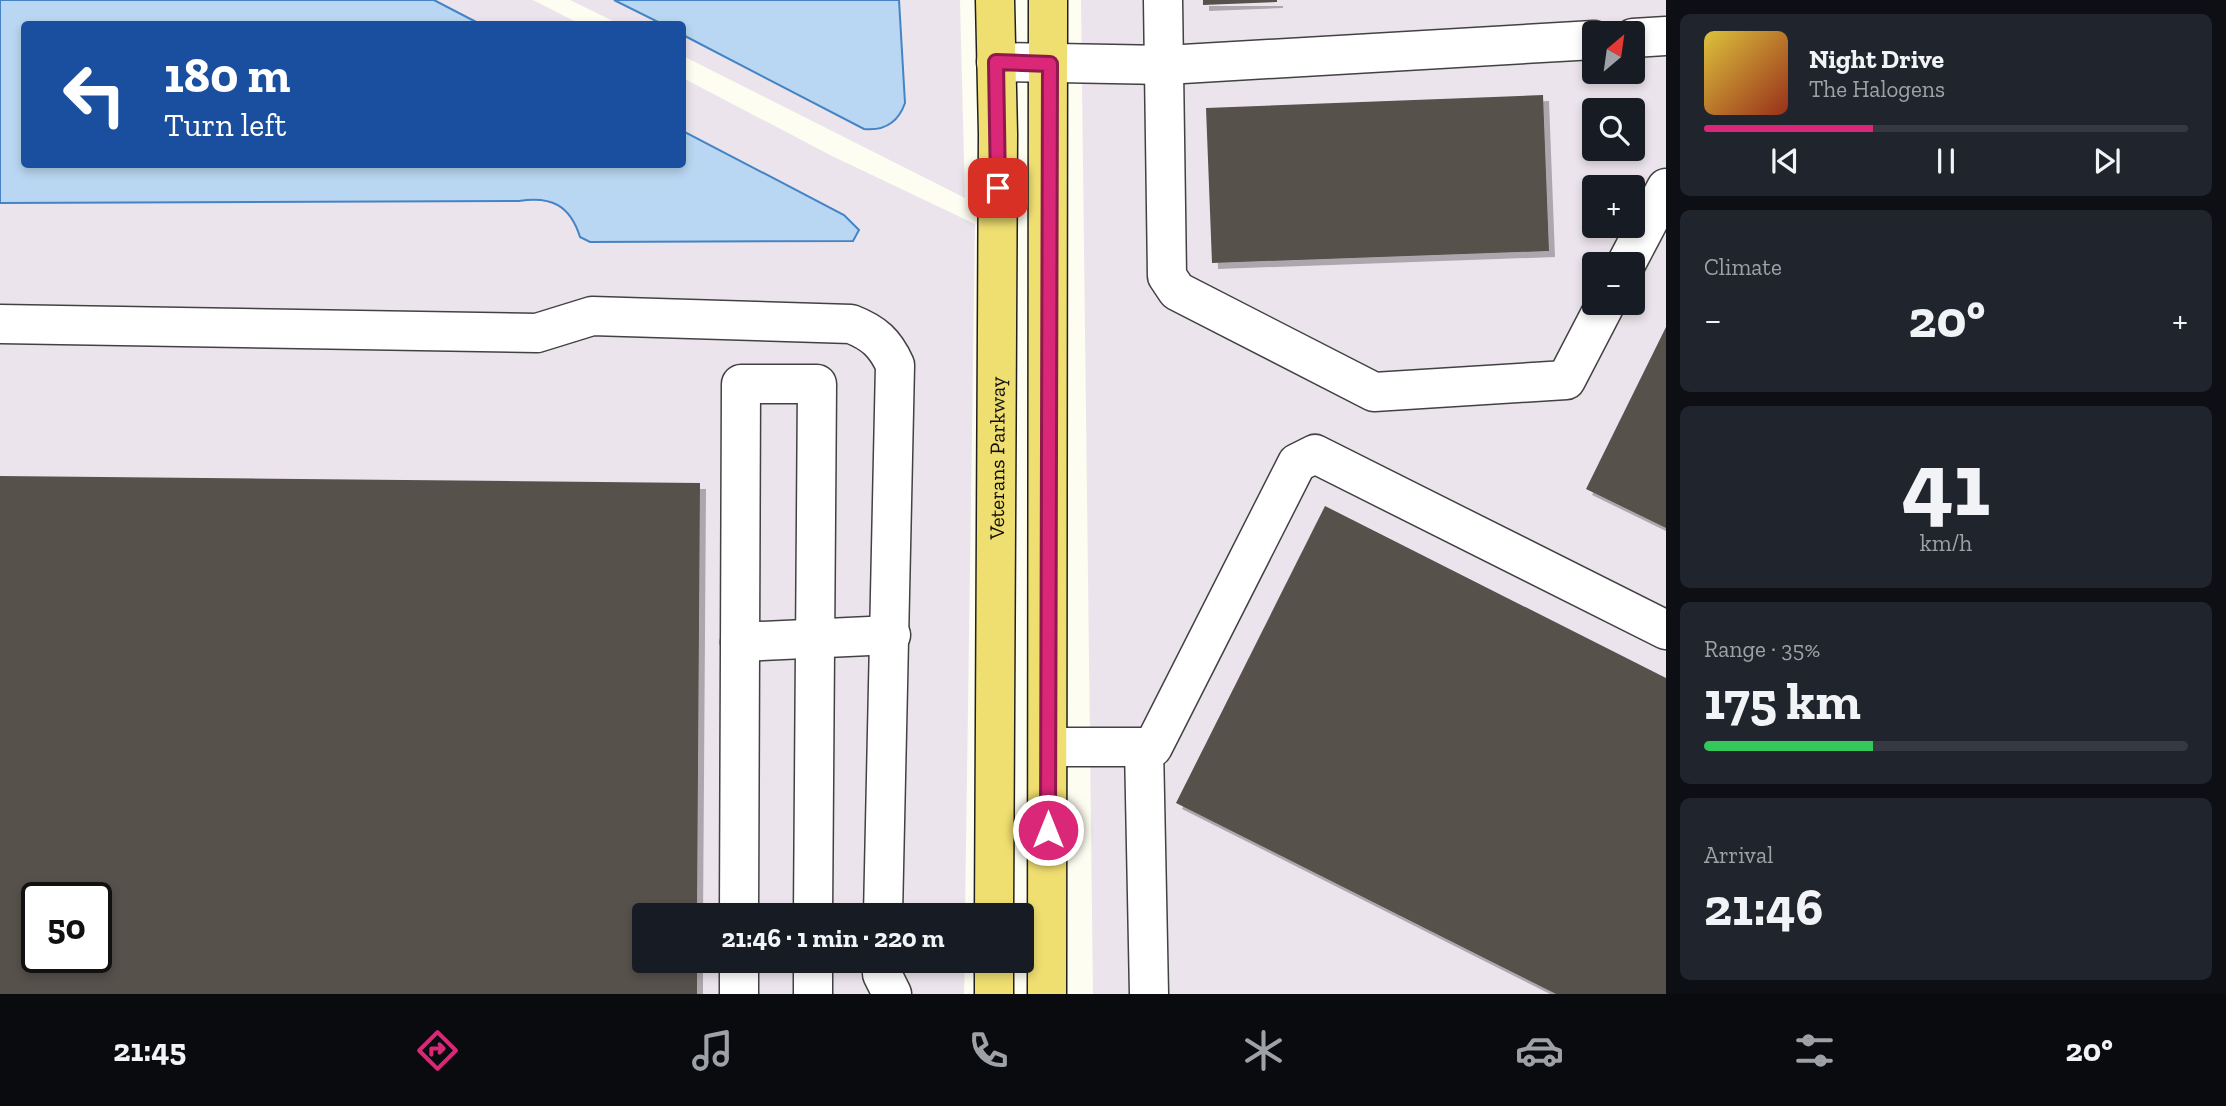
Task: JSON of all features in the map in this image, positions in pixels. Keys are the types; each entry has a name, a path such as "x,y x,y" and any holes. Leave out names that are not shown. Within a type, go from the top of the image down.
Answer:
{"main road":[{"name":"Veterans Parkway","path":"994,903 995,0"},
{"path":"1047,994 1048,0"},
{"path":"994,973 994,994"}],"lane":[{"path":"1163,0 1167,276 1177,291 1374,391 1566,380 1600,315"},
{"path":"1645,37 1666,36"},
{"path":"996,62 1166,65 1582,41"},
{"path":"1632,252 1666,188"},
{"path":"0,324 537,334 592,316 851,324 867,330 886,345 894,365 891,635 883,903"},
{"path":"740,903 741,384 817,384 813,903"},
{"path":"1048,747 1153,747 1297,463 1315,454 1666,630"},
{"path":"740,642 891,635"},
{"path":"1144,747 1149,994"},
{"path":"739,973 739,994"},
{"path":"813,973 813,994"},
{"path":"882,973 892,994"}],"shaded area":[{"path":"0,0 533,0 574,21 21,21 21,168 686,168 686,80 832,156 975,224 965,903 632,903 632,973 965,973 964,994 0,994"},
{"path":"570,0 960,0 965,198 686,58 686,21 613,21"},
{"path":"1081,0 1666,0 1666,994 1093,994"}],"water":[{"path":"0,0 434,0 474,21 21,21 21,168 686,168 686,133 844,215 859,230 853,241 590,242 580,237 565,210 541,200 0,203"},
{"path":"614,0 899,0 905,103 894,121 878,129 864,129 686,37 686,21 656,21"}],"building":[{"path":"1203,0 1277,0 1277,2 1203,5"},
{"path":"1543,95 1549,251 1212,263 1206,108"},
{"path":"1666,327 1666,528 1586,489"},
{"path":"0,476 700,483 697,903 632,903 632,973 697,973 697,994 0,994"},
{"path":"1325,506 1666,678 1666,994 1556,994 1176,803"}],"route":[{"path":"998,188 996,62 1050,64 1048,830"}]}
